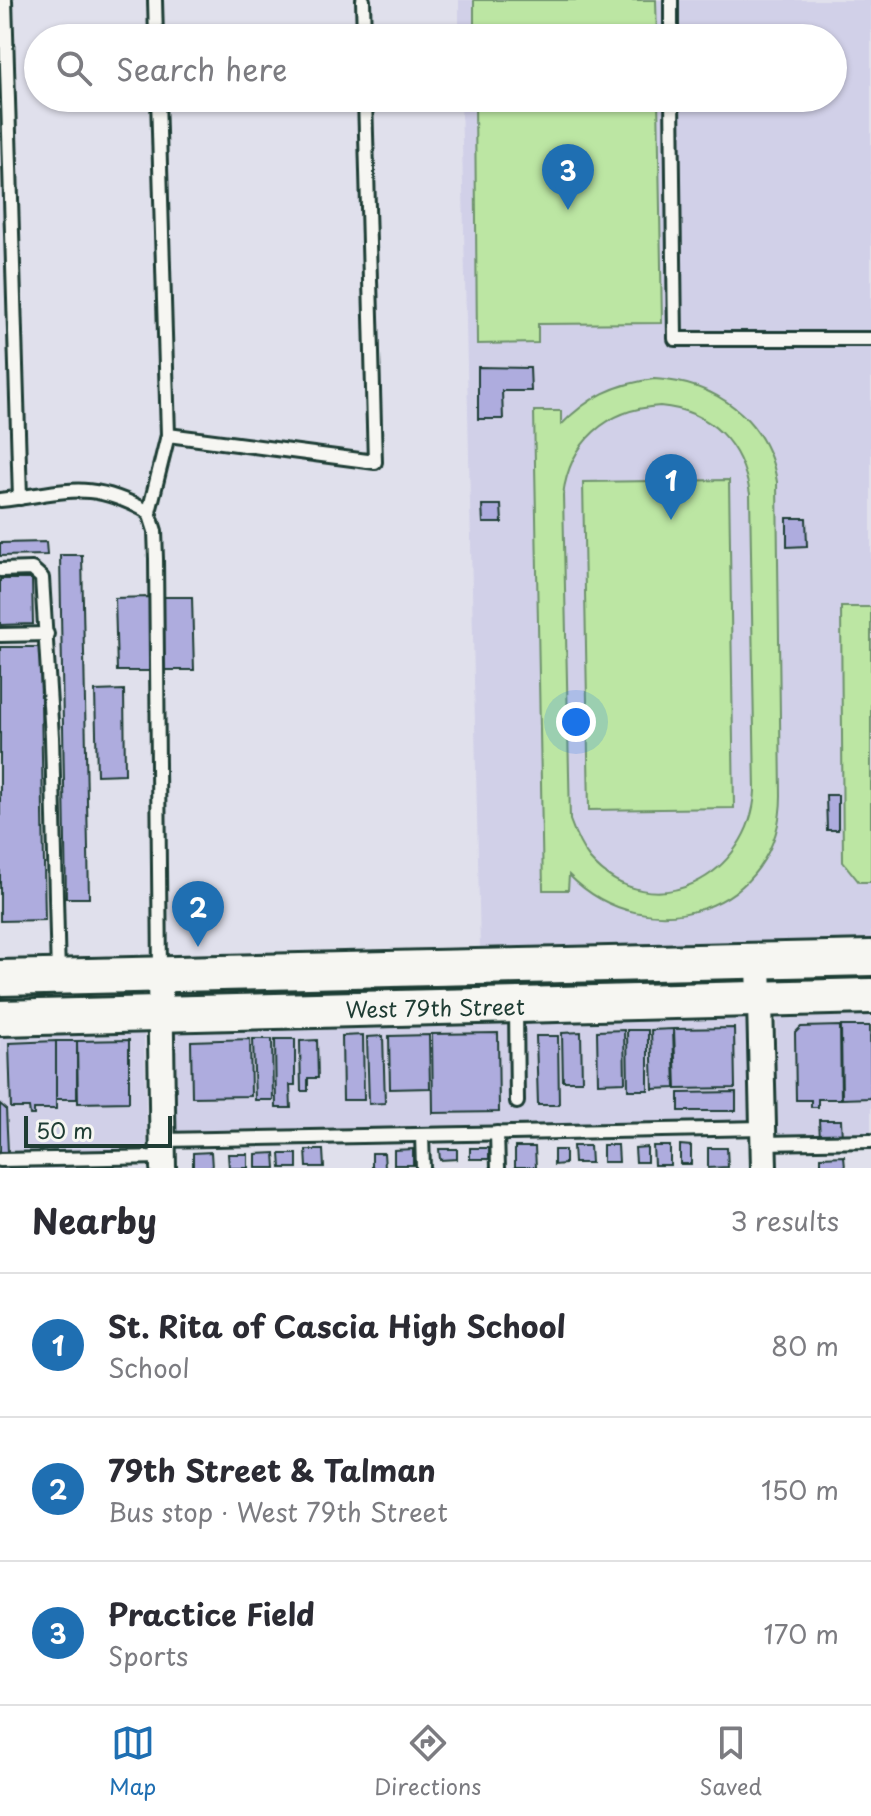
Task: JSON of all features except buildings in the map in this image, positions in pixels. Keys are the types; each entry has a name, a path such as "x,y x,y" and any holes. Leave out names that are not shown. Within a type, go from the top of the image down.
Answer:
{"main road":[{"name":"West 79th Street","path":"0,978 871,958"},
{"name":"West 79th Street","path":"0,1018 871,996"}],"street":[{"path":"759,960 764,1168"},
{"path":"160,975 163,1155"}],"lane":[{"path":"5,0 20,498"},
{"path":"155,0 156,24"},
{"path":"363,0 364,24"},
{"path":"671,0 671,24"},
{"path":"158,112 168,435 149,512 155,531 156,559 160,975"},
{"path":"168,435 375,462 365,112"},
{"path":"672,112 675,339 871,339"},
{"path":"0,500 73,489 98,490 149,512"},
{"path":"0,570 32,569 42,578 47,634 58,977"},
{"path":"0,635 47,634"},
{"path":"516,1005 517,1102"},
{"path":"497,1133 498,1168"},
{"path":"4,1163 163,1155 422,1135 497,1133 763,1136 871,1141"},
{"path":"422,1135 423,1168"}],"shaded area":[{"path":"459,0 871,0 871,941 480,949 461,112 847,112 847,24 459,24"},
{"path":"748,1016 750,1128 173,1140 174,1029"},
{"path":"871,1016 871,1141 775,1143 777,1018"},
{"path":"144,1028 147,1157 0,1160 0,1031"}],"green space":[{"path":"474,0 656,0 657,24 474,24"},
{"path":"475,112 658,112 662,323 538,324 538,343 477,344"},
{"path":"640,381 677,382 718,396 735,408 762,440 777,482 781,795 775,835 759,868 734,892 704,908 670,915 635,912 601,899 569,875 568,890 543,890 534,411 561,411 561,425 592,399","holes":["660,406 695,415 722,433 740,460 750,494 755,791 749,821 736,847 717,868 694,883 668,891 641,890 615,880 590,859 578,841 570,820 563,495 567,476 583,444 607,422 641,409"]},
{"path":"729,480 734,808 589,810 583,482"},
{"path":"841,607 871,607 871,882 859,882 843,862"}],"place":[{"name":"Practice Field","path":"568,210"},
{"name":"St. Rita of Cascia High School","path":"671,520"},
{"name":"79th Street & Talman","path":"198,947"}]}
